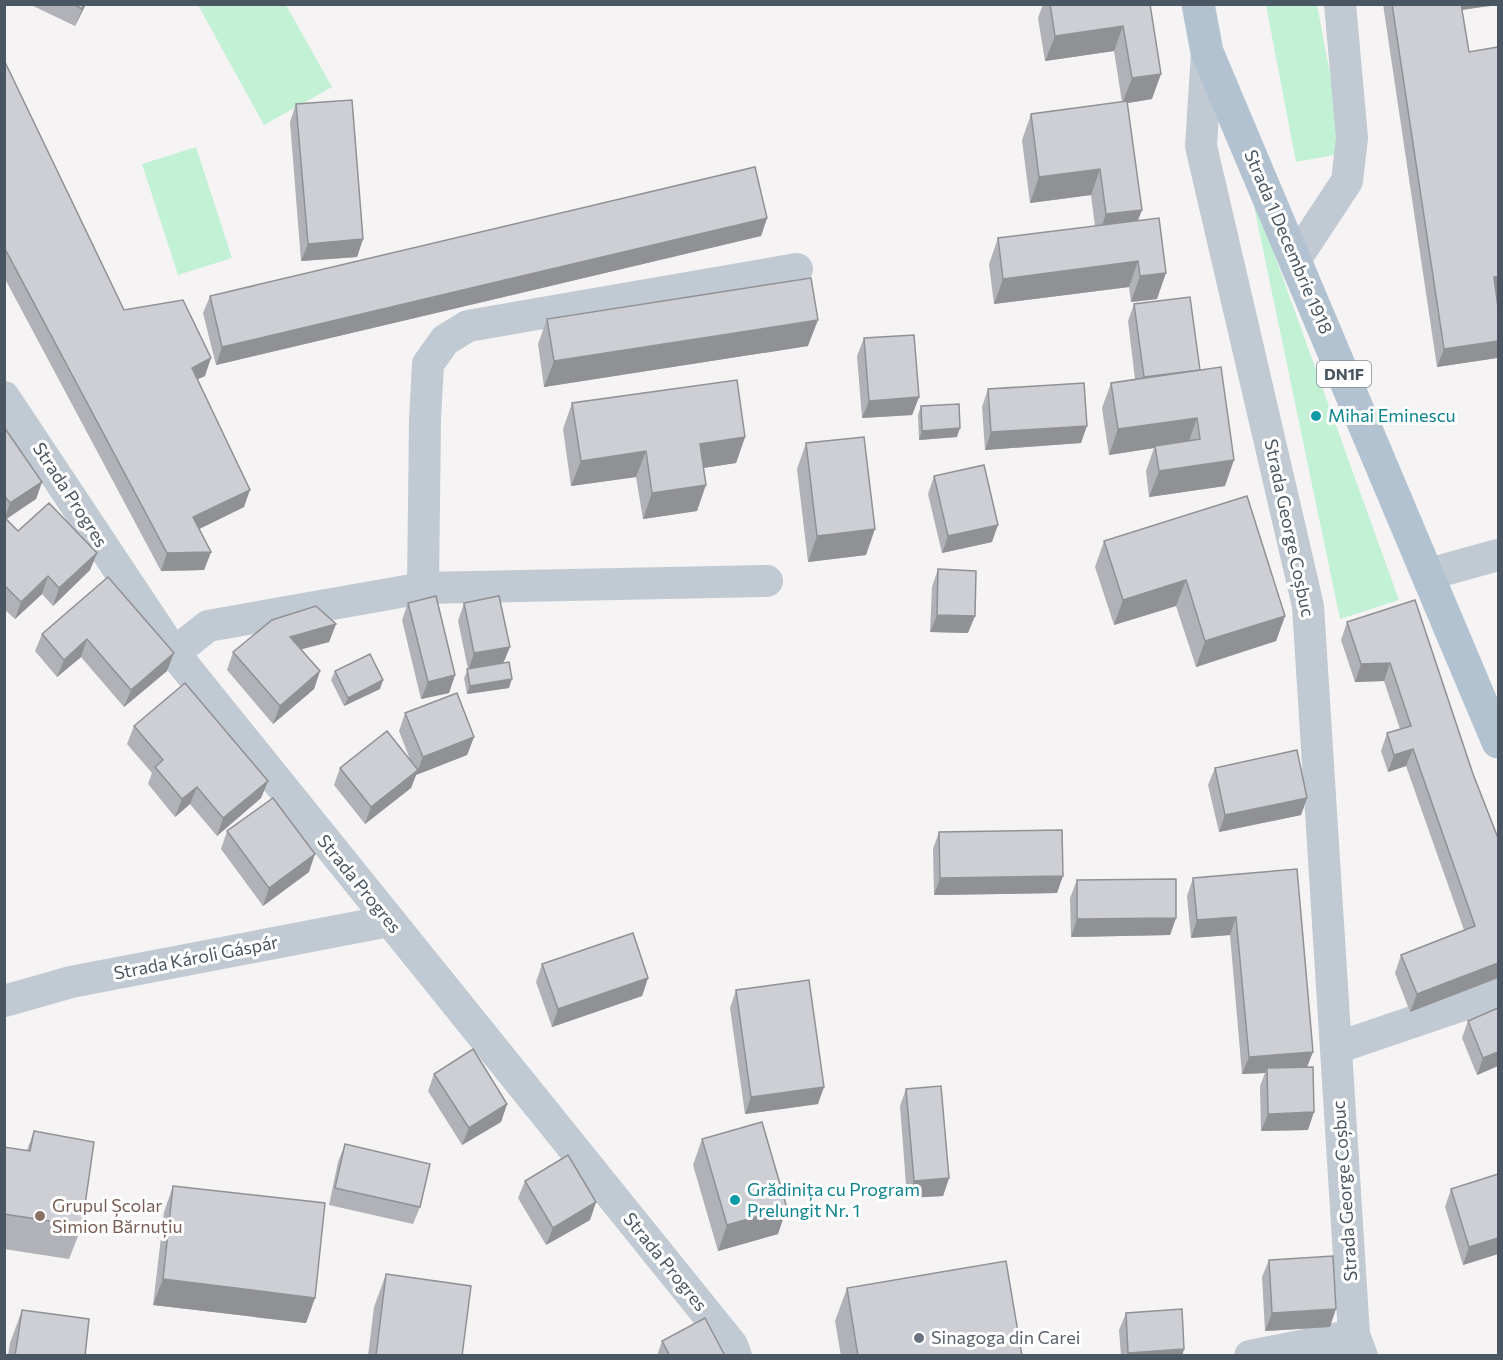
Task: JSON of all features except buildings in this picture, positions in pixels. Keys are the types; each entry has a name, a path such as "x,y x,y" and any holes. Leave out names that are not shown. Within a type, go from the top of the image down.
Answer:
{"main road":[{"name":"Strada 1 Decembrie 1918","path":"1198,4 1207,51 1498,742"}],"street":[{"path":"1295,260 1347,181 1352,138 1341,4"},
{"name":"Strada George Coșbuc","path":"1207,51 1201,146 1308,606 1356,1349"},
{"path":"423,588 428,364 445,340 468,326 797,269"},
{"name":"Strada Progres","path":"4,397 174,653 732,1345 736,1356"},
{"path":"1429,574 1498,555"},
{"path":"174,653 208,627 423,588 767,581"},
{"name":"Strada Károli Gáspár","path":"4,1001 71,982 389,921"},
{"path":"1336,1048 1498,993"},
{"path":"1250,1356 1356,1349"}],"green space":[{"path":"198,5 286,5 332,87 264,125"},
{"path":"1266,5 1317,5 1345,153 1296,162"},
{"path":"196,147 232,258 178,275 142,164"},
{"path":"1250,187 1399,600 1340,619"}],"place":[{"name":"Mihai Eminescu","path":"1316,416"},
{"name":"Grădinița cu Program Prelungit Nr. 1","path":"735,1200"},
{"name":"Grupul Școlar Simion Bărnuțiu","path":"40,1216"},
{"name":"Sinagoga din Carei","path":"919,1338"}]}
